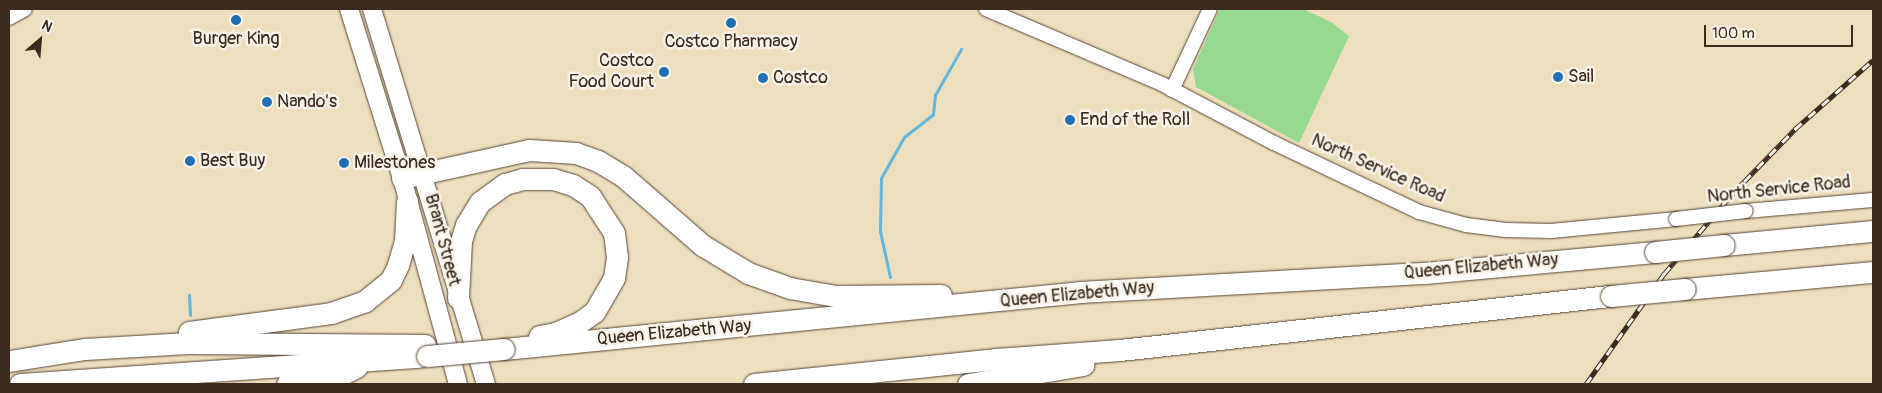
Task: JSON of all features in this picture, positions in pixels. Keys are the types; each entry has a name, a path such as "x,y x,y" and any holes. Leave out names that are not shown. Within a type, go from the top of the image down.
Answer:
{"highway":[{"path":"402,178 529,150 576,154 598,161 623,176 727,262 790,288 836,296 1081,292"},
{"path":"458,298 461,241 466,225 480,202 493,192 522,179 553,179 573,185 590,196 600,208 614,233 617,257 610,288 594,312 580,322 555,333 498,346"},
{"path":"9,361 331,313 365,301 390,280 398,265 405,240 407,201"},
{"name":"Queen Elizabeth Way","path":"287,384 329,381 369,361 426,350 498,346 1081,292 1424,273 1873,231"},
{"path":"754,384 996,359 1120,350 1612,296 1873,272"},
{"path":"85,349 188,343 426,350"},
{"path":"968,384 1088,364 1120,350"},
{"path":"20,384 369,361"}],"main road":[{"name":"Brant Street","path":"349,9 402,178 458,384"},
{"name":"Brant Street","path":"372,9 424,172 458,298 486,384"}],"street":[{"path":"9,18 25,9"},
{"name":"North Service Road","path":"986,9 1172,90 1419,212 1466,225 1551,231 1873,200"},
{"path":"1172,90 1210,9"}],"green space":[{"path":"1220,9 1303,9 1331,22 1349,36 1299,143 1196,87 1193,69"}],"waterway":[{"path":"890,277 880,231 881,178 904,137 933,114 935,95 961,49"},
{"path":"189,295 190,315"}],"railway":[{"path":"1586,384 1664,274 1732,194 1795,129 1873,60"}],"place":[{"name":"Burger King","path":"236,20"},
{"name":"Costco Pharmacy","path":"731,23"},
{"name":"Costco Food Court","path":"664,72"},
{"name":"Sail","path":"1558,77"},
{"name":"Costco","path":"763,78"},
{"name":"Nando's","path":"267,102"},
{"name":"End of the Roll","path":"1070,120"},
{"name":"Best Buy","path":"190,161"},
{"name":"Milestones","path":"344,163"}]}
